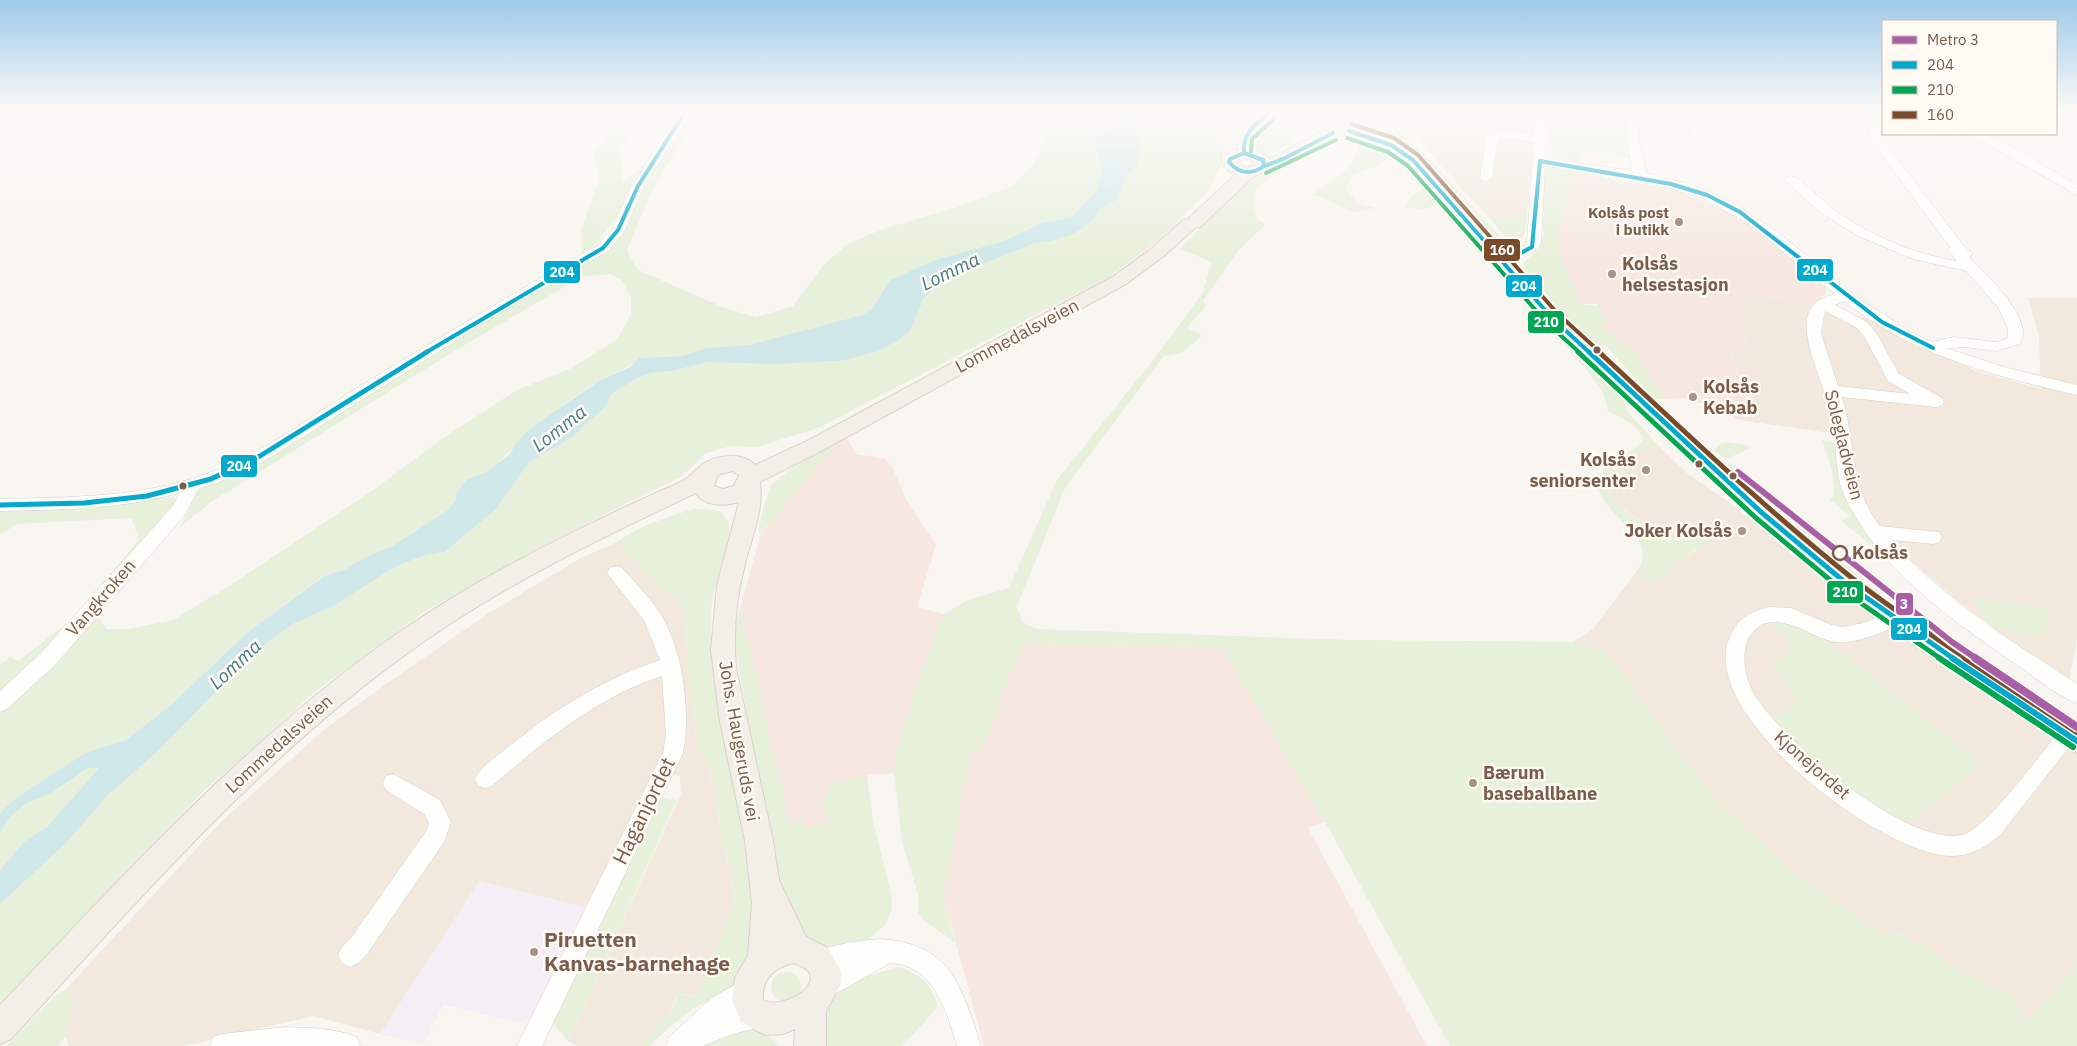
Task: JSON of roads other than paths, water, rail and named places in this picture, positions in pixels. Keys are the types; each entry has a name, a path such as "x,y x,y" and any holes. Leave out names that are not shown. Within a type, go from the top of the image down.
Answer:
{"main road":[{"path":"1246,162 1257,161"},
{"path":"1420,161 1501,252 1538,303 1712,469 1814,557 1893,618 2072,738"},
{"name":"Lommedalsveien","path":"749,480 1100,292 1144,263 1189,224 1188,221 1246,162"},
{"name":"Lommedalsveien","path":"733,463 779,452 834,433"},
{"path":"733,463 744,467 749,480 739,493 718,497 704,488 702,481 707,473 715,467 733,463"},
{"name":"Lommedalsveien","path":"0,1028 216,800 317,708 376,662 470,599 539,560 693,485 707,473"},
{"name":"Johs. Haugeruds vei","path":"749,480 751,496 748,516 738,545 724,604 723,652 727,690 765,877 765,946 762,961"},
{"name":"Lommedalsveien","path":"610,526 718,497"},
{"name":"Johs. Haugeruds vei","path":"718,497 734,517 738,545"},
{"name":"Johs. Haugeruds vei","path":"765,877 813,965"},
{"path":"781,950 813,965 821,1004 812,1016 793,1027 766,1020 753,972 762,961 781,950"},
{"path":"810,1046 812,1016"}],"street":[{"path":"0,505 84,503 126,499 191,486 235,469 260,456 476,321 603,248 618,230 638,186 653,161"},
{"path":"1486,178 1489,161"},
{"path":"1501,252 1521,254 1530,250 1534,244 1533,234 1540,161 1640,178 1690,189 1740,212 1882,322 1933,348 1983,366 2077,390"},
{"path":"1637,161 1640,178"},
{"path":"1892,161 1958,248 1955,250 1973,267 2010,315 2018,333 2015,342 2009,346 1999,347 1952,341 1943,342 1933,348"},
{"path":"2023,161 2077,191"},
{"path":"1790,180 1800,186 1831,214 1864,233 1906,251 1958,266 1973,267"},
{"path":"1824,304 1847,295"},
{"path":"1824,304 1862,324 1870,334 1892,377 1936,402 1831,391"},
{"name":"Solegladveien","path":"1824,304 1816,310 1813,317 1814,333 1831,391 1853,494 1875,532 1916,576 1948,602 2019,656 2077,695"},
{"name":"Vangkroken","path":"0,702 49,658 165,524 178,514 187,502 191,486"},
{"path":"1875,532 1933,537"},
{"name":"Haganjordet","path":"529,1046 673,753 676,736 671,665 660,632 651,615 616,573"},
{"name":"Kjonejordet","path":"1893,618 1856,632 1837,634 1784,615 1757,617 1745,624 1736,648 1740,686 1757,713 1777,736 1812,769 1833,787 1869,812 1909,835 1940,845 1961,845 1978,840 1992,828 2072,738"},
{"path":"486,779 529,743 588,702 630,678 671,665"},
{"path":"350,955 359,946 436,835 440,822 432,807 393,783"},
{"path":"813,965 894,949 917,955 943,978 958,1008 969,1046"},
{"path":"679,1045 729,1023 766,1020"},
{"path":"222,1046 290,1038 327,1041 348,1046"}],"water":[{"name":"Lomma","path":"1099,161 1139,161 1138,165 1125,177 1116,200 1099,210 1091,222 1073,234 1047,242 1035,243 986,263 950,274 923,300 910,331 897,341 875,352 840,361 774,364 707,362 672,371 651,373 637,378 611,394 607,405 571,438 529,462 496,509 445,552 422,556 395,567 335,605 293,624 248,659 157,752 108,795 65,844 0,904 0,870 25,841 48,826 99,768 88,768 53,792 24,805 9,818 0,834 0,813 16,798 85,753 126,740 171,705 249,631 326,575 344,570 366,557 391,547 448,510 456,500 456,493 467,480 486,472 509,455 516,443 531,428 599,381 630,367 639,358 682,356 706,348 749,345 862,315 872,309 890,280 935,260 1004,241 1042,223 1072,217 1096,191 1102,172"}],"metro line":[{"name":"3","path":"1738,472 1952,642 2077,727"}],"place":[{"name":"Kolsås post i butikk","path":"1679,222"},
{"name":"Kolsås helsestasjon","path":"1612,274"},
{"name":"Kolsås Kebab","path":"1693,397"},
{"name":"Kolsås seniorsenter","path":"1646,470"},
{"name":"Joker Kolsås","path":"1742,531"},
{"name":"Kolsås","path":"1840,553"},
{"name":"Bærum baseballbane","path":"1473,783"},
{"name":"Piruetten Kanvas-barnehage","path":"534,952"}]}
